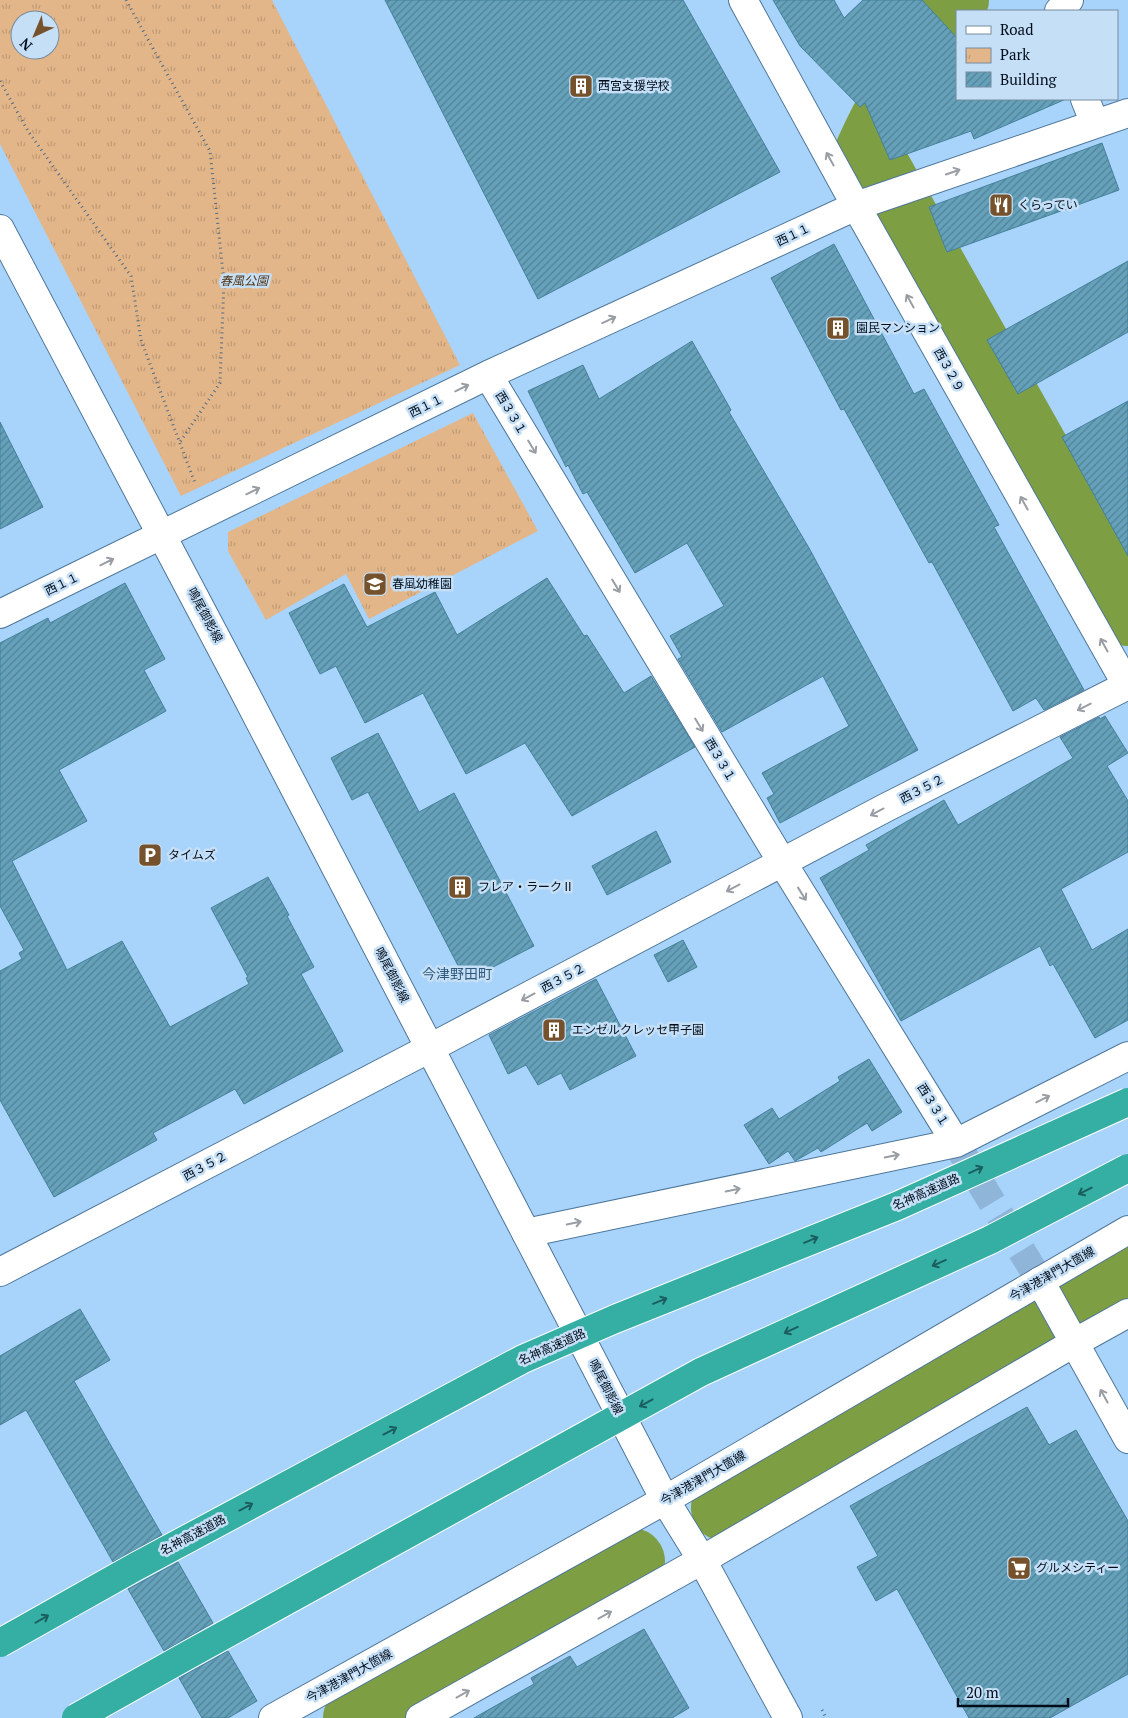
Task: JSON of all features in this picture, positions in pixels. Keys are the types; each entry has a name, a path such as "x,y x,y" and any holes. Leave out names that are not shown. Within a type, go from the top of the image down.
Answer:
{"highway":[{"name":"名神高速道路","path":"0,1643 135,1567 524,1359 615,1319 897,1206 1128,1102"},
{"path":"76,1718 188,1654 702,1372 990,1240 1128,1168"}],"street":[{"name":"西３２９","path":"743,0 1128,686"},
{"path":"1060,10 1069,0"},
{"path":"1084,100 1095,124"},
{"name":"西１１","path":"0,614 163,536 488,375 857,205 1128,113"},
{"name":"鳴尾御影線","path":"0,228 163,536 665,1500 702,1560 788,1718"},
{"name":"西３３１","path":"488,375 782,862 956,1143"},
{"name":"西３５２","path":"0,1272 886,807 1128,686"},
{"path":"526,1233 956,1143 1128,1056"},
{"name":"今津港津門大箇線","path":"273,1718 665,1500 1046,1292 1128,1230"},
{"path":"1046,1292 1128,1439"},
{"path":"420,1718 702,1560 1071,1336 1128,1313"}],"path":[{"path":"126,0 210,151 224,282 220,383 180,442"},
{"path":"0,81 28,131 131,276 141,340 206,514"}],"green space":[{"name":"春風公園","path":"0,0 272,0 460,365 181,496 0,144"},
{"path":"473,413 538,531 369,619 346,574 266,620 228,551 228,532"}],"building":[{"name":"西宮支援学校","path":"385,0 683,0 780,172 538,299"},
{"path":"773,0 834,0 844,18 863,0 922,0 956,37 956,100 1064,100 974,139 971,131 890,160 865,103 860,107 800,46"},
{"path":"1102,143 1119,190 947,252 929,207"},
{"path":"834,244 914,394 924,389 999,525 994,527 1084,690 1044,710 1036,698 1013,711 932,562 929,563 844,409 841,410 771,278"},
{"path":"1128,261 1128,332 1018,394 987,340"},
{"path":"692,341 731,410 729,412 809,548 918,750 780,823 767,798 774,794 762,773 849,726 823,676 722,732 678,659 682,657 670,636 724,606 687,543 635,573 587,492 583,494 568,465 566,467 528,391 583,365 599,399"},
{"path":"1128,401 1128,556 1062,437"},
{"path":"0,422 43,507 0,529"},
{"path":"547,578 584,636 587,635 624,693 651,676 695,747 572,816 525,743 466,774 423,693 365,723 336,666 320,674 289,613 344,584 367,627 435,592 457,635"},
{"path":"125,583 165,659 144,670 166,711 59,770 87,821 12,861 67,970 122,941 170,1027 249,984 246,978 248,977 211,908 268,877 314,967 301,974 343,1051 244,1104 235,1089 153,1133 157,1140 54,1197 0,1100 0,971 22,959 19,953 24,950 0,906 0,643 48,618 50,623"},
{"path":"1105,716 1128,753 1107,766 1128,801 1128,852 1061,889 1092,950 1128,929 1128,1020 1095,1038 1053,964 1050,966 1040,946 901,1021 820,878 869,850 866,845 944,800 958,825 1073,758 1060,737 1099,717 1100,719"},
{"name":"フレア・ラークⅡ","path":"378,733 419,812 454,793 534,946 466,981 368,792 352,800 331,758"},
{"path":"656,831 671,862 607,895 592,866"},
{"path":"683,940 697,967 668,982 654,955"},
{"name":"エンゼルクレッセ甲子園","path":"596,979 636,1056 570,1090 561,1073 538,1085 526,1065 508,1074 489,1035"},
{"path":"869,1059 902,1112 872,1131 867,1123 821,1152 818,1148 795,1161 788,1151 769,1164 744,1125 772,1108 779,1119 840,1081 838,1077"},
{"path":"80,1309 110,1360 74,1381 162,1535 113,1562 26,1410 0,1425 0,1356"},
{"path":"1027,1407 1049,1445 1076,1430 1128,1521 1128,1674 1050,1718 969,1718 897,1589 876,1601 857,1567 878,1556 850,1506"},
{"path":"178,1562 213,1623 164,1651 128,1589"},
{"path":"644,1629 689,1708 672,1718 474,1718 534,1684 531,1678 570,1656 577,1667"},
{"path":"228,1651 257,1701 228,1718 202,1718 179,1678"}],"waterway":[{"path":"956,0 909,74 887,112 868,151 1128,613"},
{"path":"724,1508 1128,1278"},
{"path":"356,1718 632,1561"}],"tunnel":[{"path":"956,1143 1040,1281"}],"place":[{"name":"西宮支援学校","path":"581,86"},
{"name":"くらってい","path":"1001,205"},
{"name":"園民マンション","path":"838,328"},
{"name":"春風幼稚園","path":"375,584"},
{"name":"タイムズ","path":"150,855"},
{"name":"フレア・ラークⅡ","path":"460,887"},
{"name":"エンゼルクレッセ甲子園","path":"554,1030"},
{"name":"グルメシティー","path":"1019,1568"}],"district":[{"name":"今津野田町","path":"457,974"}]}
